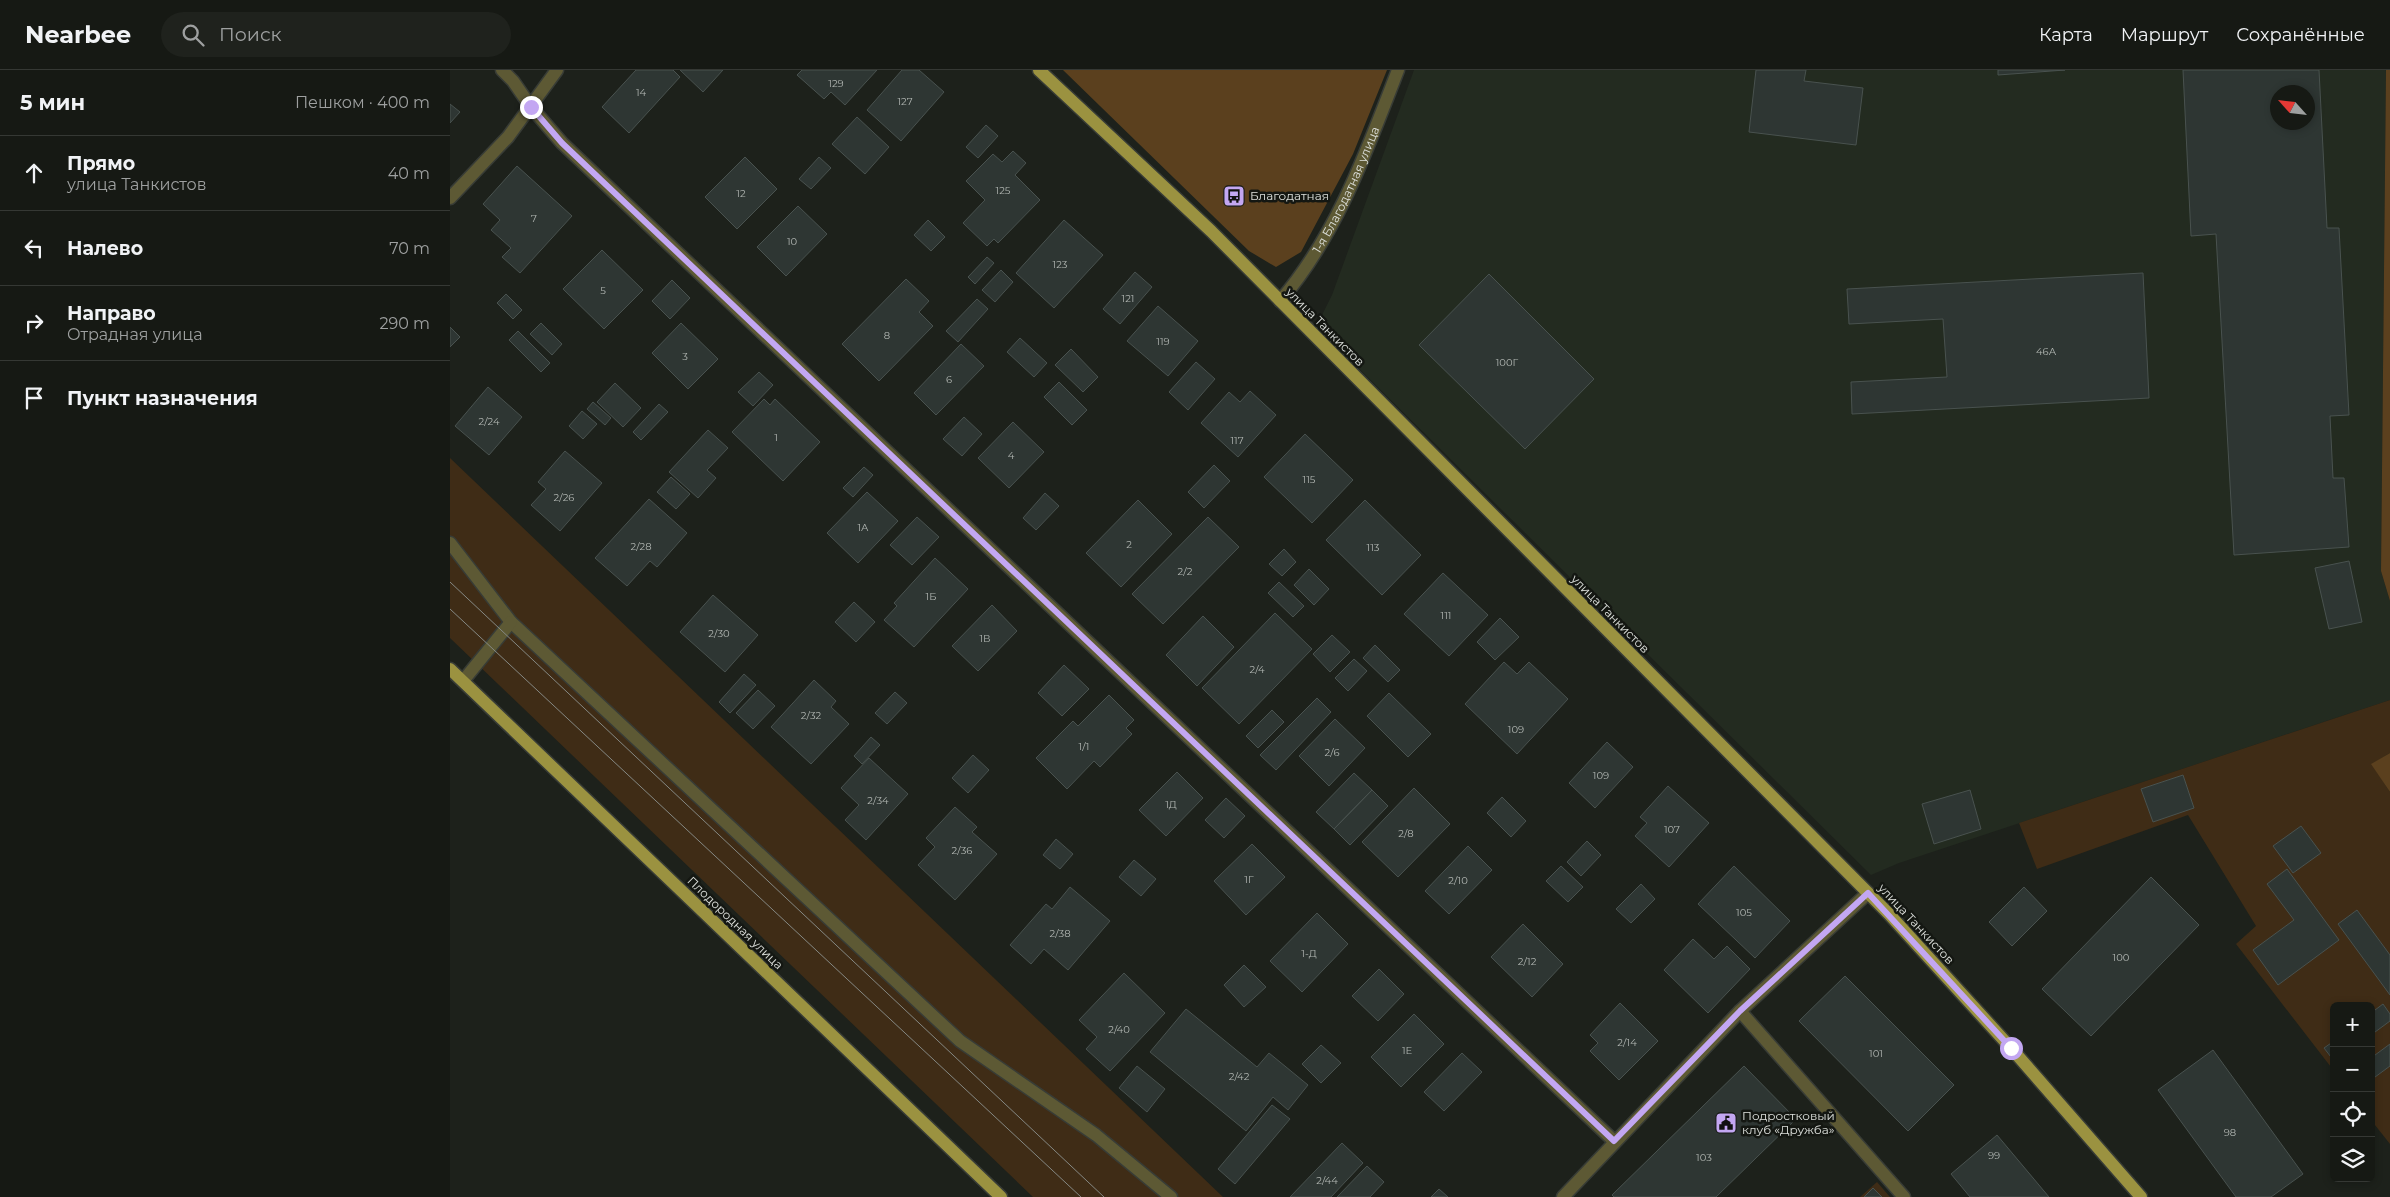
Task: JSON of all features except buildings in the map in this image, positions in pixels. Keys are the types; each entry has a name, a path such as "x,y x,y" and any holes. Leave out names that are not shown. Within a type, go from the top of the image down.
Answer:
{"main road":[{"name":"улица Танкистов","path":"1039,70 1211,231 1868,893 2011,1048 2141,1197"},
{"name":"Плодородная улица","path":"450,669 1000,1197"}],"street":[{"path":"502,70 513,81 531,107 577,157 1614,1141"},
{"path":"450,198 508,137 557,70"},
{"name":"1-я Благодатная улица","path":"1280,301 1304,274 1358,173 1398,70"},
{"path":"450,543 511,622 960,1041 1096,1136 1171,1197"},
{"path":"463,681 504,634 511,622"},
{"path":"1563,1197 1614,1141 1740,1011 1868,893"},
{"path":"1740,1011 1904,1197"}],"shaded area":[{"path":"1063,70 1387,70 1353,154 1301,252 1276,267 1249,251"},
{"path":"1414,70 2386,70 2381,571 2390,601 2390,700 1899,863 1871,875 1322,332 1323,313 1332,295"},
{"path":"2386,70 2390,70 2390,601 2381,571"},
{"path":"450,458 1223,1197 1033,1197 450,638"},
{"path":"2390,700 2390,753 2372,764 2390,792 2390,1144 2375,1125 2375,1002 2330,1002 2330,1066 2236,944 2256,926 2188,815 2037,869 2019,823"},
{"path":"2390,753 2390,792 2371,764"},
{"path":"1877,1182 1890,1197 1860,1197"}],"tram line":[{"path":"450,582 1104,1197"},
{"path":"450,609 1081,1197"}],"place":[{"name":"Благодатная","path":"1234,196"},
{"name":"Подростковый клуб «Дружба»","path":"1726,1123"}],"route":[{"path":"531,107 562,143 1614,1141 1740,1011 1868,893 2011,1048"}]}
